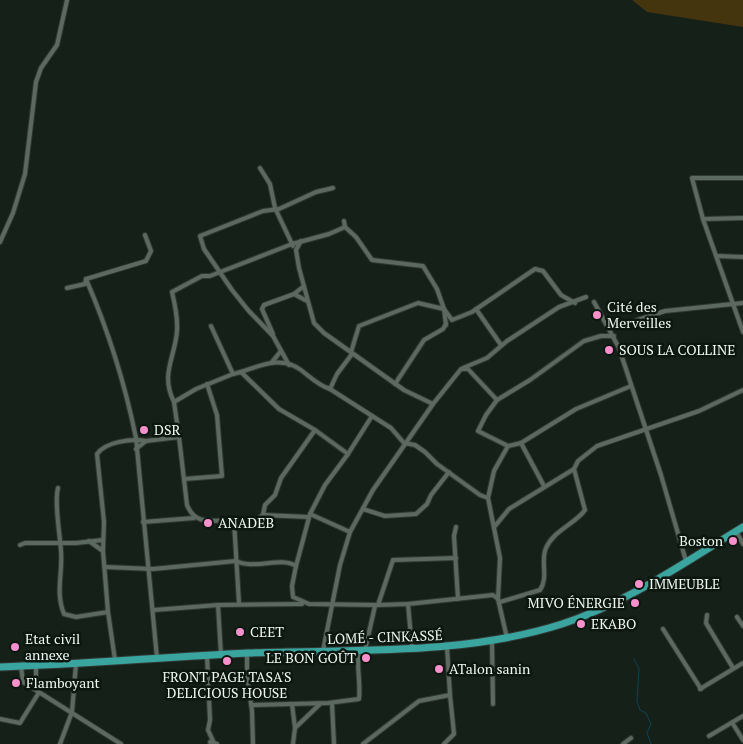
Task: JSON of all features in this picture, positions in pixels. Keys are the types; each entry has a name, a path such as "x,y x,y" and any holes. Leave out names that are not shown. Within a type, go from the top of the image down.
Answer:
{"highway":[{"name":"LOMÉ - CINKASSÉ","path":"0,667 221,655 448,647 492,642 580,617 625,597 740,529"}],"street":[{"path":"0,242 13,213 24,174 36,82 41,68 57,45 67,0"},
{"path":"260,168 270,184 275,208 296,250 314,323 324,333 395,384 417,398 434,404"},
{"path":"743,178 692,178 703,219 743,332"},
{"path":"274,336 248,310 200,242 200,236 275,208 279,209 316,192 333,188"},
{"path":"703,219 743,218"},
{"path":"344,221 345,227 356,237 372,260 423,266 437,289 444,309 446,325"},
{"path":"194,518 187,505 174,402 167,379 169,361 177,333 177,317 172,292 202,276 220,272 292,244 329,234 345,227"},
{"path":"86,278 146,260 151,251 145,235"},
{"path":"296,250 301,241"},
{"path":"717,256 743,257"},
{"path":"395,384 424,340 444,329 452,320 476,309 535,269 540,268 561,295 575,303"},
{"path":"67,288 85,284 86,278"},
{"path":"86,278 108,335 130,410 136,438 143,522 154,610 157,658"},
{"path":"289,365 262,309 264,304 294,294 304,286"},
{"path":"294,294 309,302"},
{"path":"323,651 331,606 350,532 363,509 434,404 461,369 487,358 501,345 559,307 575,303 586,297"},
{"path":"594,302 614,336 661,475 686,562"},
{"path":"330,390 337,374 352,353 359,326 418,303 444,309 452,320"},
{"path":"610,329 653,314 743,303"},
{"path":"476,309 501,345"},
{"path":"211,326 233,374"},
{"path":"614,336 601,336 584,341 530,380 497,400 486,415 478,431 508,446 521,443 576,409 631,386"},
{"path":"272,362 281,351"},
{"path":"174,402 207,384 233,374 272,362 289,365 300,369 323,387 391,428 407,445 415,445 420,448 480,495 488,498"},
{"path":"461,369 468,369 497,400"},
{"path":"241,372 279,409 316,430 348,454"},
{"path":"184,479 222,476 217,415 207,384"},
{"path":"495,526 509,509 574,468 578,461 597,446 699,411 743,390"},
{"path":"305,604 293,597 292,586 309,516 326,485 372,416"},
{"path":"263,515 265,505 275,495 281,478 316,430"},
{"path":"115,660 108,612 103,551 104,522 96,454 101,448 136,438 146,441 179,437"},
{"path":"136,449 146,441"},
{"path":"521,443 544,486"},
{"path":"507,638 499,600 500,558 488,498 494,471 508,446"},
{"path":"154,610 239,603 377,606 492,595 499,600 540,590 544,581 546,548 562,528 585,510 574,468"},
{"path":"363,509 385,516 416,514 427,504 431,495 449,472"},
{"path":"58,488 61,564 58,593 64,614 76,617 108,612"},
{"path":"143,522 194,518 201,521 254,521 263,515 309,516 350,532"},
{"path":"234,521 239,603"},
{"path":"456,526 454,536 458,599"},
{"path":"740,529 743,544"},
{"path":"20,545 25,543 104,540"},
{"path":"88,541 103,551"},
{"path":"252,705 320,704 359,699 360,682 357,664 394,560 456,558"},
{"path":"105,567 149,569 236,561 242,564 284,562 296,566"},
{"path":"408,604 412,648"},
{"path":"218,605 221,655"},
{"path":"707,615 706,623 733,668"},
{"path":"737,616 743,626"},
{"path":"663,629 700,689 743,663"},
{"path":"492,642 493,704"},
{"path":"444,744 454,734 448,647"},
{"path":"247,654 246,676 252,705 253,744"},
{"path":"207,656 210,720 208,730 214,743"},
{"path":"60,744 72,712 76,662"},
{"path":"32,688 36,682 36,665"},
{"path":"21,666 23,682 38,694 72,712 121,744"},
{"path":"0,719 20,723 38,694"},
{"path":"363,744 419,701 450,695"},
{"path":"332,703 334,744"},
{"path":"292,704 295,728 293,744"},
{"path":"295,728 320,704"},
{"path":"709,736 733,724 743,716"},
{"path":"733,724 743,740"},
{"path":"623,744 631,738"}],"shaded area":[{"path":"632,0 743,0 743,27 647,12"}],"waterway":[{"path":"634,659 639,669 637,701 640,710 646,713 651,724 647,733 651,744"}],"place":[{"name":"Cité des Merveilles","path":"597,315"},
{"name":"SOUS LA COLLINE","path":"609,350"},
{"name":"DSR","path":"144,430"},
{"name":"ANADEB","path":"208,523"},
{"name":"Boston","path":"733,541"},
{"name":"IMMEUBLE","path":"639,584"},
{"name":"MIVO ÉNERGIE","path":"635,603"},
{"name":"EKABO","path":"581,624"},
{"name":"CEET","path":"240,632"},
{"name":"Etat civil annexe","path":"15,647"},
{"name":"LE BON GOÛT","path":"366,658"},
{"name":"FRONT PAGE TASA'S DELICIOUS HOUSE","path":"227,661"},
{"name":"ATalon sanin","path":"439,669"},
{"name":"Flamboyant","path":"16,683"}]}
